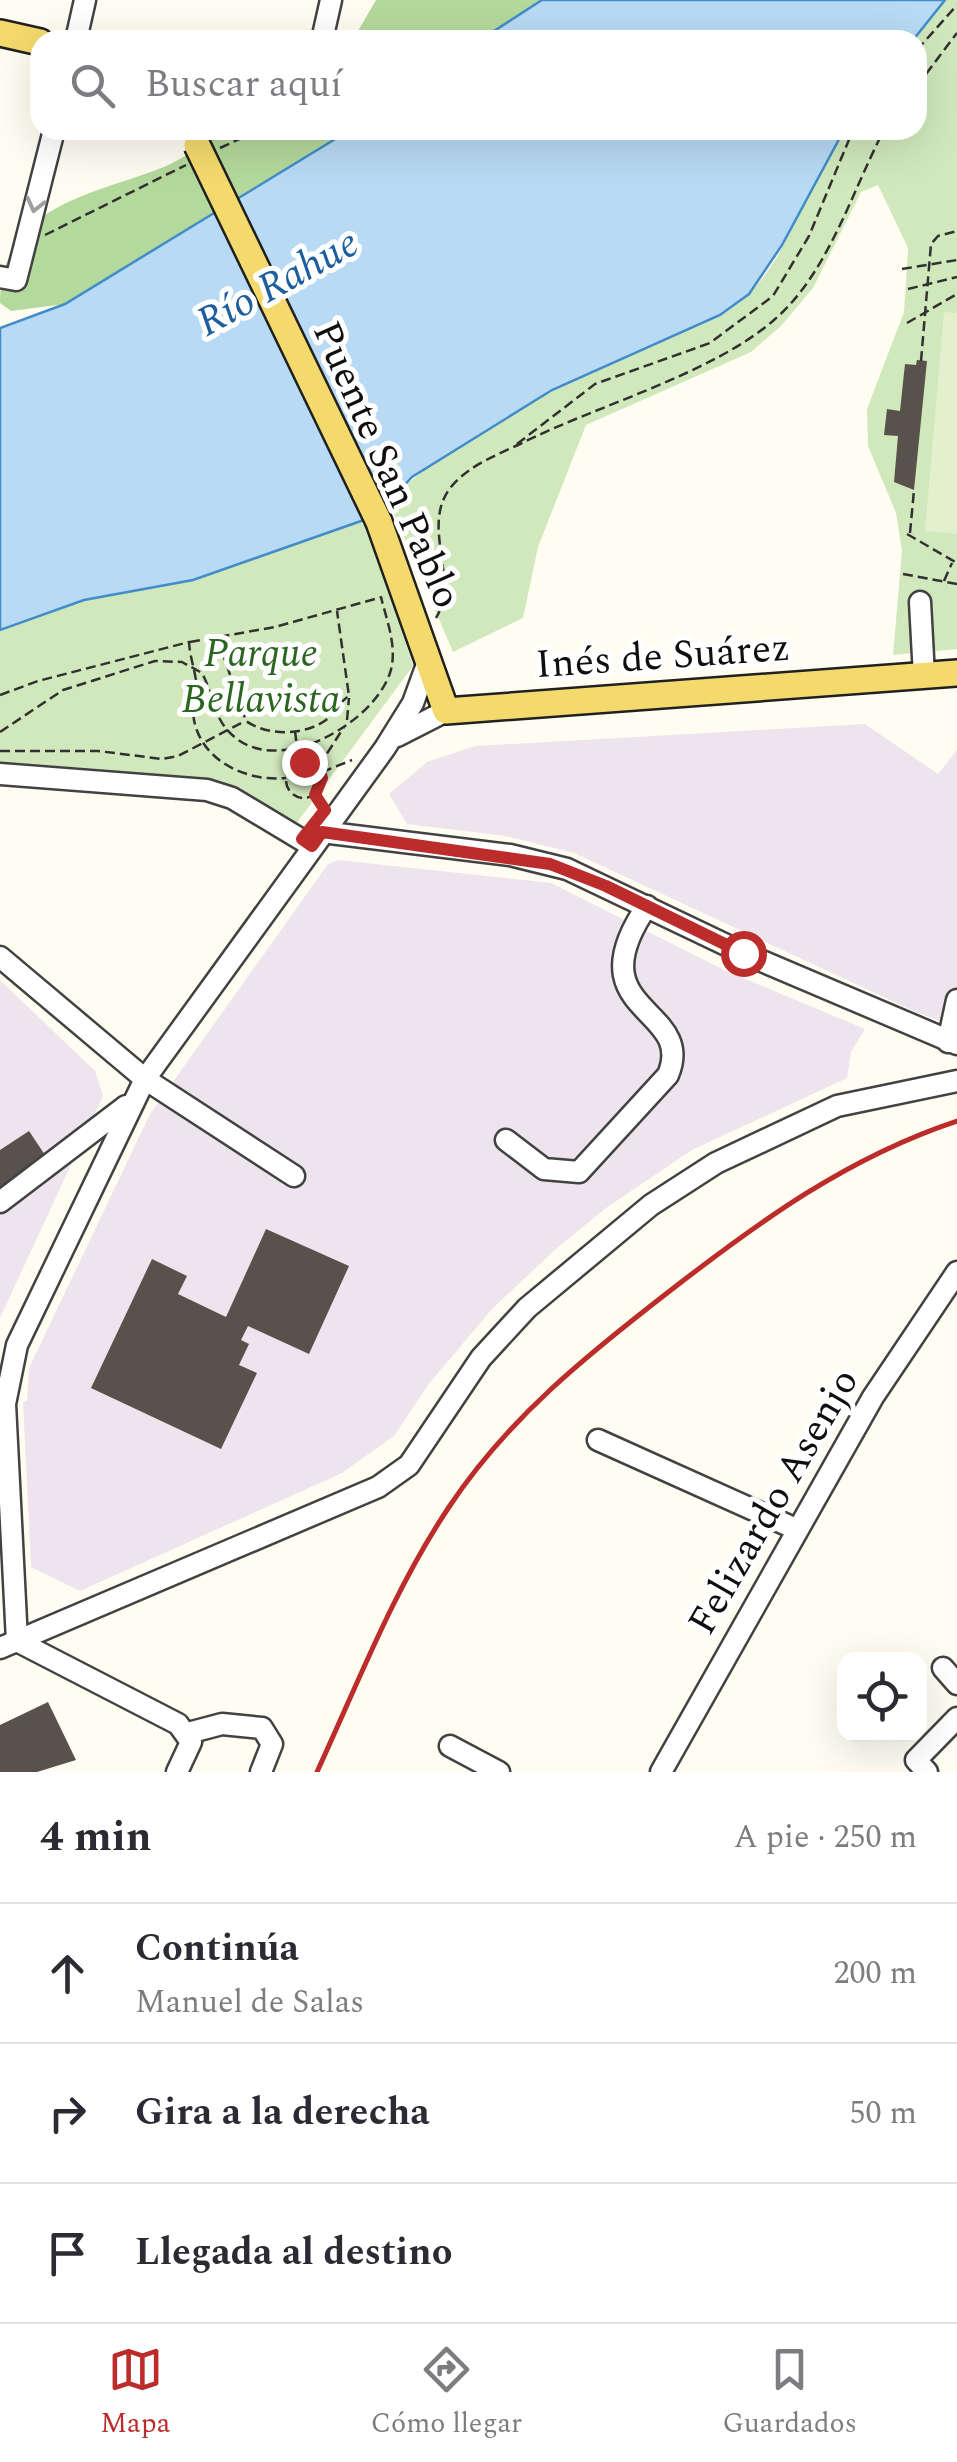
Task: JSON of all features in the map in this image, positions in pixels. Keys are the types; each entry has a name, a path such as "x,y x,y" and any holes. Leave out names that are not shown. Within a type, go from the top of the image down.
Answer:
{"main road":[{"path":"0,32 30,40"},
{"name":"Puente San Pablo","path":"195,148 379,522 446,710"},
{"name":"Inés de Suárez","path":"446,710 957,674"}],"street":[{"path":"78,30 85,0"},
{"path":"324,30 331,0"},
{"path":"8,278 51,140"},
{"path":"920,602 924,676"},
{"path":"9,1645 5,1404 11,1362 145,1079 385,748 413,703 429,658"},
{"name":"Inés de Suárez","path":"385,748 414,724 446,710"},
{"path":"0,774 42,774 208,790 317,839 531,859 567,869 952,1043 957,1000"},
{"path":"506,1140 544,1168 563,1174 579,1172 668,1075 674,1060 671,1038 664,1026 638,1006 623,966 628,934 647,906"},
{"path":"0,957 145,1079 294,1176"},
{"path":"9,1645 378,1487 409,1465 481,1358 527,1308 651,1205 716,1164 837,1106 957,1080"},
{"path":"0,1202 132,1102"},
{"name":"Felizardo Asenjo","path":"661,1772 873,1397 957,1272"},
{"path":"598,1440 796,1529"},
{"path":"9,1645 158,1711 188,1733"},
{"path":"922,1766 957,1718"},
{"path":"188,1733 222,1724 262,1728 272,1744 261,1772"},
{"path":"177,1772 188,1753 188,1733"},
{"path":"450,1746 499,1772"}],"path":[{"path":"927,39 957,5"},
{"path":"927,73 957,34"},
{"path":"38,240 195,148 223,140"},
{"path":"512,448 595,384 710,343 774,296 809,236 849,140"},
{"path":"430,626 442,607 438,534 440,511 449,489 469,469 740,345 774,320 797,297 815,267 879,140"},
{"path":"921,360 932,244 938,236 957,231"},
{"path":"902,268 957,260"},
{"path":"908,289 957,277"},
{"path":"907,323 957,294"},
{"path":"914,490 908,535 955,562 944,581"},
{"path":"903,574 957,584"},
{"path":"0,695 38,681 188,642 381,598 392,640 391,670 372,700 346,723 296,748 256,748 228,730 214,712 202,672 190,664 155,662 52,696 0,732"},
{"path":"286,778 292,794 304,798 320,790 319,770 346,723 349,696 337,611"},
{"path":"217,636 246,721"},
{"path":"188,642 198,692 195,725 205,743 222,762 242,774 286,778"},
{"path":"0,751 98,751 162,759 205,743 246,721 276,733 324,722 349,696"},
{"path":"294,730 299,763"},
{"path":"299,763 319,770 362,756 353,770"},
{"path":"286,778 299,763"}],"shaded area":[{"path":"865,724 938,774 957,750 957,1027 918,1013 574,853 506,836 407,824 389,794 427,762 475,746"},
{"path":"338,860 551,883 724,970 865,1029 851,1052 847,1078 692,1150 606,1208 557,1248 492,1309 428,1385 394,1436 342,1473 80,1591 31,1567 23,1402 27,1400 29,1368 150,1114 328,864"},
{"path":"0,980 95,1071 103,1096 0,1318"}],"green space":[{"path":"376,0 542,0 496,30 359,30"},
{"path":"945,0 957,0 957,649 893,655 902,551 896,513 868,446 867,409 904,312 908,248 878,185 861,192 813,288 782,325 751,352 586,425 538,547 523,618 453,652 389,502 445,455 514,412 739,303 777,256 838,140 927,140 927,30 921,30"},
{"path":"208,140 334,140 65,304 11,311 0,303 4,270 16,244 33,224 81,196 186,155"},
{"path":"944,312 957,313 957,534 925,531"},
{"name":"Parque Bellavista","path":"361,521 374,544 413,666 293,828 212,783 0,767 0,630 84,600 193,580"}],"water":[{"path":"542,0 945,0 921,30 496,30"},
{"name":"Río Rahue","path":"334,140 839,140 782,245 749,294 720,315 552,390 412,477 389,502 361,521 193,580 84,600 0,630 0,328 65,304"}],"building":[{"path":"917,360 927,361 914,490 894,482 898,436 884,435 887,409 900,411 905,364 916,365"},
{"path":"29,1131 47,1158 0,1190 0,1150"},
{"path":"266,1229 349,1266 309,1354 248,1326 241,1340 249,1344 239,1365 257,1373 221,1449 91,1388 152,1259 187,1276 178,1294 226,1317"},
{"path":"48,1702 76,1760 37,1772 0,1772 0,1725"}],"railway":[{"path":"317,1772 378,1637 429,1538 472,1475 523,1416 609,1339 772,1216 842,1172 957,1121"}],"route":[{"path":"304,762 314,764 322,778 315,795 325,810 302,839 312,846 322,832 550,864 606,886 743,953"}]}
